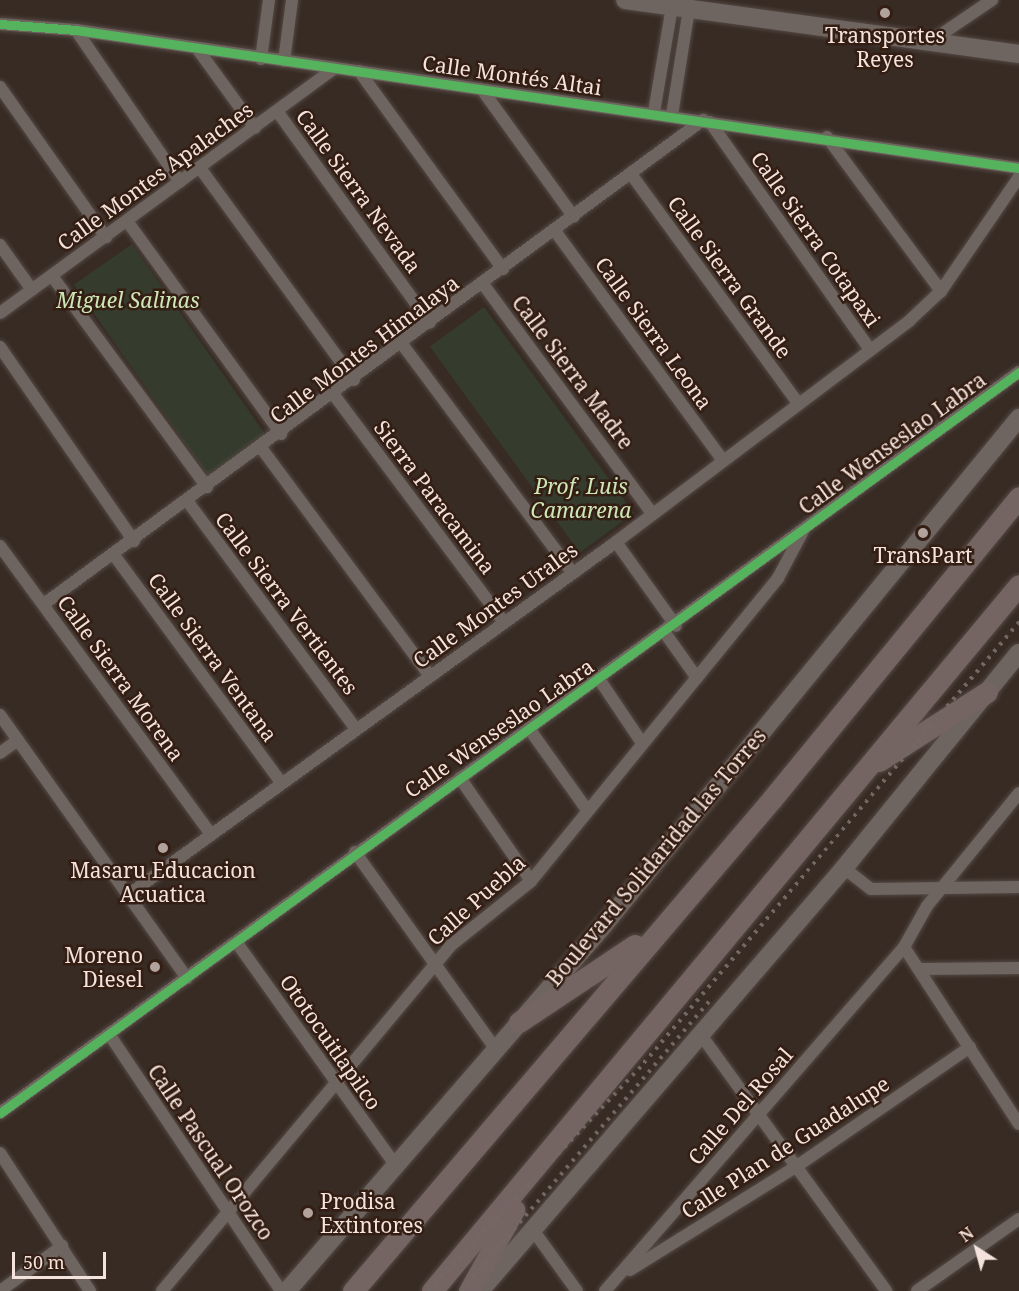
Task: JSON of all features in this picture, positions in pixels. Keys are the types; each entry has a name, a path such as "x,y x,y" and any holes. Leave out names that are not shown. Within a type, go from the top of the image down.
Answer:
{"highway":[{"path":"353,1291 655,931 772,799 990,527 1019,485"},
{"path":"990,527 1019,497"},
{"path":"432,1291 541,1164 1019,585"},
{"path":"868,767 987,692"},
{"path":"519,1022 655,931"},
{"path":"470,1291 541,1164"}],"main road":[{"path":"625,0 1019,54"},
{"name":"Boulevard Solidaridad las Torres","path":"287,1291 394,1163 519,1022 1019,418"},
{"path":"480,1291 844,868 1019,653"}],"street":[{"path":"261,59 269,0"},
{"path":"284,61 292,0"},
{"path":"929,43 992,0"},
{"path":"654,112 681,8"},
{"path":"672,115 681,8"},
{"name":"Calle Montés Altai","path":"0,24 76,30 199,51 284,61 332,70 359,71 483,91 654,112 1019,168"},
{"path":"76,30 180,182"},
{"path":"199,51 255,128"},
{"name":"Calle Montes Apalaches","path":"0,313 332,70"},
{"name":"Calle Sierra Madre","path":"359,71 503,269"},
{"path":"0,87 106,237"},
{"path":"483,91 574,217"},
{"name":"Calle Sierra Nevada","path":"277,111 430,323"},
{"name":"Calle Montes Himalaya","path":"44,604 262,449 631,174 707,121"},
{"name":"Calle Sierra Cotapaxi","path":"707,121 870,350"},
{"path":"827,137 941,291"},
{"path":"200,168 354,380"},
{"name":"Calle Sierra Grande","path":"631,174 798,403"},
{"name":"Calle Montes Urales","path":"128,895 355,728 616,542 722,459 870,350 941,291 1019,177"},
{"path":"127,221 281,434"},
{"name":"Calle Sierra Leona","path":"555,231 722,459"},
{"path":"0,245 32,290"},
{"name":"Calle Sierra Vertientes","path":"52,276 207,487"},
{"name":"Calle Sierra Madre","path":"483,284 652,513"},
{"path":"402,344 573,573"},
{"path":"0,347 134,541"},
{"name":"Calle Wenseslao Labra","path":"0,1113 237,943 355,852 676,626 1019,372"},
{"name":"Sierra Paracamina","path":"334,395 504,622"},
{"path":"262,449 430,676"},
{"name":"Calle Sierra Vertientes","path":"188,502 355,728"},
{"name":"Calle Puebla","path":"162,1291 433,966 531,881 778,579 803,530"},
{"path":"616,542 676,626"},
{"name":"Calle Sierra Morena","path":"0,546 210,833"},
{"name":"Calle Sierra Ventana","path":"114,555 281,782"},
{"path":"665,633 697,678"},
{"path":"599,679 642,743"},
{"path":"0,715 187,978"},
{"path":"530,730 587,810"},
{"path":"0,753 18,740"},
{"path":"460,778 531,881"},
{"name":"Calle Del Rosal","path":"605,1291 904,947 942,887 1019,793"},
{"path":"355,852 433,966 495,1048"},
{"path":"844,868 871,889 1019,886"},
{"name":"Ototocuitlapilco","path":"237,943 394,1163"},
{"path":"904,947 1019,1124"},
{"path":"920,969 1019,968"},
{"name":"Calle Pascual Orozco","path":"109,1034 281,1291"},
{"path":"701,1035 886,1291"},
{"name":"Calle Plan de Guadalupe","path":"619,1277 797,1166 970,1047"},
{"path":"0,1153 90,1291"},
{"path":"917,1291 1019,1219"},
{"path":"533,1230 577,1291"},
{"path":"0,1291 62,1246"}],"green space":[{"name":"Miguel Salinas","path":"132,244 269,440 211,481 74,285"},
{"name":"Prof. Luis Camarena","path":"484,307 634,513 580,553 430,346"}],"railway":[{"path":"428,1291 644,1063 1019,622"},
{"path":"461,1291 713,997"}],"cycle path":[{"path":"0,24 76,30 1019,168"},
{"path":"0,1113 1019,372"}],"place":[{"name":"Transportes Reyes","path":"885,13"},
{"name":"TransPart","path":"923,533"},
{"name":"Masaru Educacion Acuatica","path":"163,848"},
{"name":"Moreno Diesel","path":"155,967"},
{"name":"Prodisa Extintores","path":"308,1213"}]}
